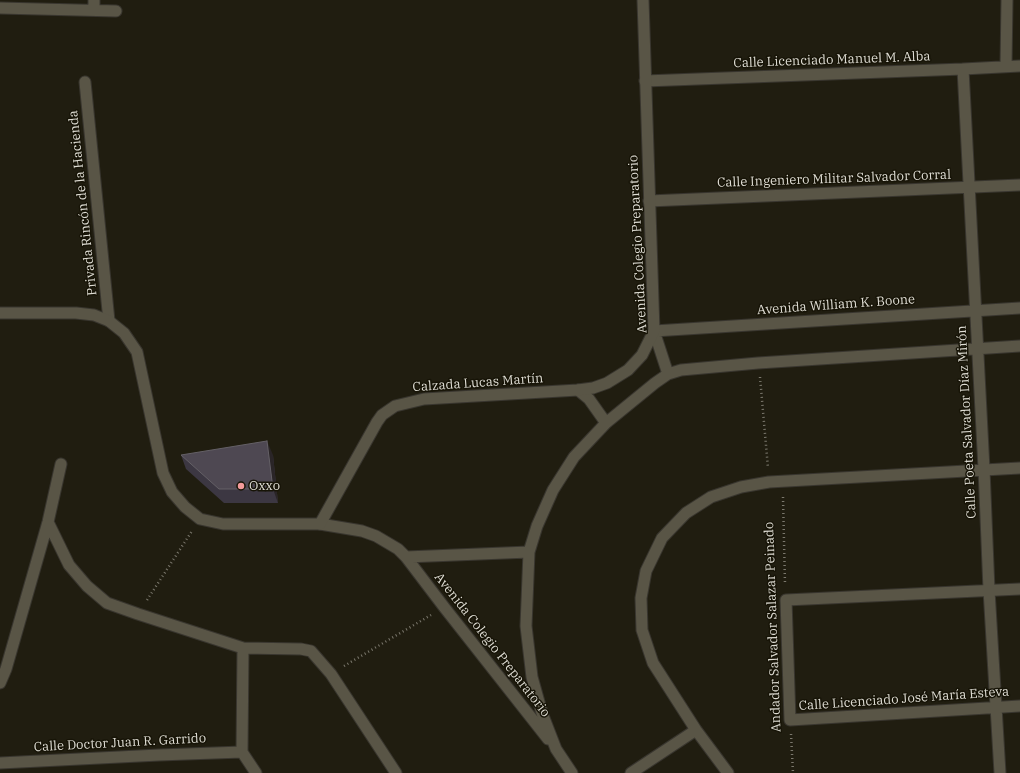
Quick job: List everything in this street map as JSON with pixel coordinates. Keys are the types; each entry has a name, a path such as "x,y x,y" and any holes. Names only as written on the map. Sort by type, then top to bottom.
{"street":[{"name":"Avenida Colegio Preparatorio","path":"556,749 542,713 532,677 526,626 529,552 537,526 553,490 574,457 606,423 668,374 654,330 643,0"},
{"path":"1006,66 1007,0"},
{"path":"0,8 94,5 116,11"},
{"name":"Calle Licenciado Manuel M. Alba","path":"645,81 1020,66"},
{"name":"Calle Poeta Salvador Díaz Mirón","path":"963,69 989,590 1000,773"},
{"name":"Privada Rincón de la Hacienda","path":"85,82 109,321"},
{"name":"Calle Ingeniero Militar Salvador Corral","path":"649,201 1020,185"},
{"name":"Avenida William K. Boone","path":"654,330 1020,308"},
{"path":"0,313 76,313 94,315 109,321 124,333 137,352 164,472 172,492 185,507 200,518"},
{"name":"Calzada Lucas Martín","path":"320,524 377,422 382,415 395,406 424,399 593,388 607,383 628,370 642,355 654,330"},
{"path":"668,374 682,370 758,363 1020,346"},
{"path":"578,390 589,399 606,423"},
{"path":"0,683 6,669 48,522 61,464"},
{"path":"728,773 696,730 653,663 642,630 641,598 646,571 662,538 686,513 711,497 741,486 782,481 1020,468"},
{"name":"Avenida Colegio Preparatorio","path":"200,518 222,524 320,524 362,531 376,536 398,549 406,557 556,749 572,773"},
{"path":"48,522 69,564 87,586 107,603 243,648 301,648 312,652 331,674 396,773"},
{"name":"Avenida Colegio Preparatorio","path":"406,557 529,552"},
{"path":"786,600 1020,589"},
{"name":"Andador Salvador Salazar Peinado","path":"786,600 790,720"},
{"path":"243,648 242,752 256,773"},
{"name":"Calle Licenciado José María Esteva","path":"790,720 1020,706"},
{"path":"631,773 696,730"},
{"name":"Calle Doctor Juan R. Garrido","path":"0,763 242,752"}],"path":[{"path":"758,363 769,482"},
{"name":"Andador Salvador Salazar Peinado","path":"782,481 786,600"},
{"path":"138,614 200,518"},
{"path":"331,674 444,607"},
{"name":"Andador Salvador Salazar Peinado","path":"790,720 793,773"}],"building":[{"name":"Oxxo","path":"267,441 273,489 219,489 181,455"}],"place":[{"name":"Oxxo","path":"241,486"}]}
